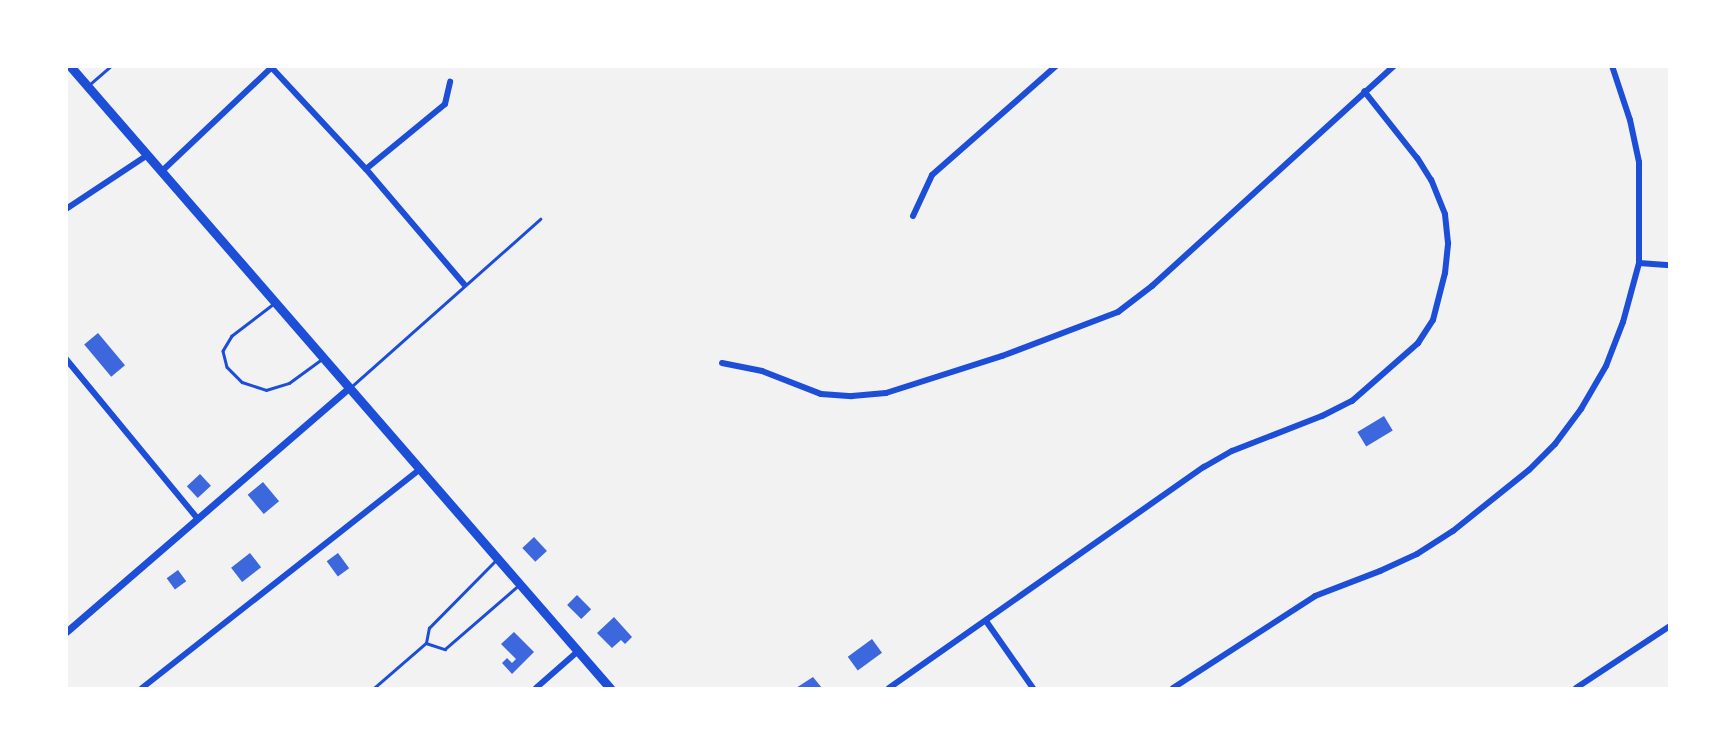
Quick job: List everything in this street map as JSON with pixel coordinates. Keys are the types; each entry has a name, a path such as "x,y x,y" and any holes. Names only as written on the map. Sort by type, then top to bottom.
{"main road":[{"path":"70,66 418,471 610,688"}],"street":[{"path":"913,216 932,175 1056,66"},
{"path":"722,363 762,371 821,394 852,396 886,393 1002,356 1118,312 1153,286 1394,66"},
{"path":"1173,688 1306,601 1418,554 1454,531 1529,470 1555,444 1575,418 1606,366 1623,322 1639,263 1639,162 1630,120 1612,66"},
{"path":"161,172 272,67 366,169 464,284"},
{"path":"366,169 445,104 450,82"},
{"path":"889,688 1204,467 1232,451 1322,416 1352,401 1418,343 1433,320 1440,299 1448,243 1445,214 1431,180 1364,91"},
{"path":"66,209 146,156"},
{"path":"1639,263 1670,265"},
{"path":"66,359 198,519"},
{"path":"66,632 348,389"},
{"path":"142,688 418,471"},
{"path":"986,621 1033,688"},
{"path":"1576,688 1670,626"},
{"path":"536,688 577,652"}],"lane":[{"path":"87,87 111,66"},
{"path":"348,389 540,219"},
{"path":"274,304 232,336 223,351 227,367 242,382 266,390 289,383 322,359"},
{"path":"374,688 426,643 429,628 496,559"},
{"path":"426,643 445,649 519,585"}],"building":[{"path":"98,333 125,365 111,377 84,345"},
{"path":"1384,416 1393,431 1366,447 1357,432"},
{"path":"200,474 211,486 198,498 187,486"},
{"path":"263,482 279,501 264,514 248,495"},
{"path":"534,537 547,551 535,562 522,548"},
{"path":"250,553 261,567 242,582 231,568"},
{"path":"338,553 349,568 338,577 327,561"},
{"path":"178,570 186,581 175,590 167,578"},
{"path":"577,595 591,609 581,619 567,605"},
{"path":"614,617 632,637 625,644 621,640 612,648 597,633"},
{"path":"514,632 534,652 512,674 502,663 507,658 512,663 516,659 501,644"},
{"path":"872,639 882,653 858,670 848,657"},
{"path":"813,677 822,688 796,688"}]}
